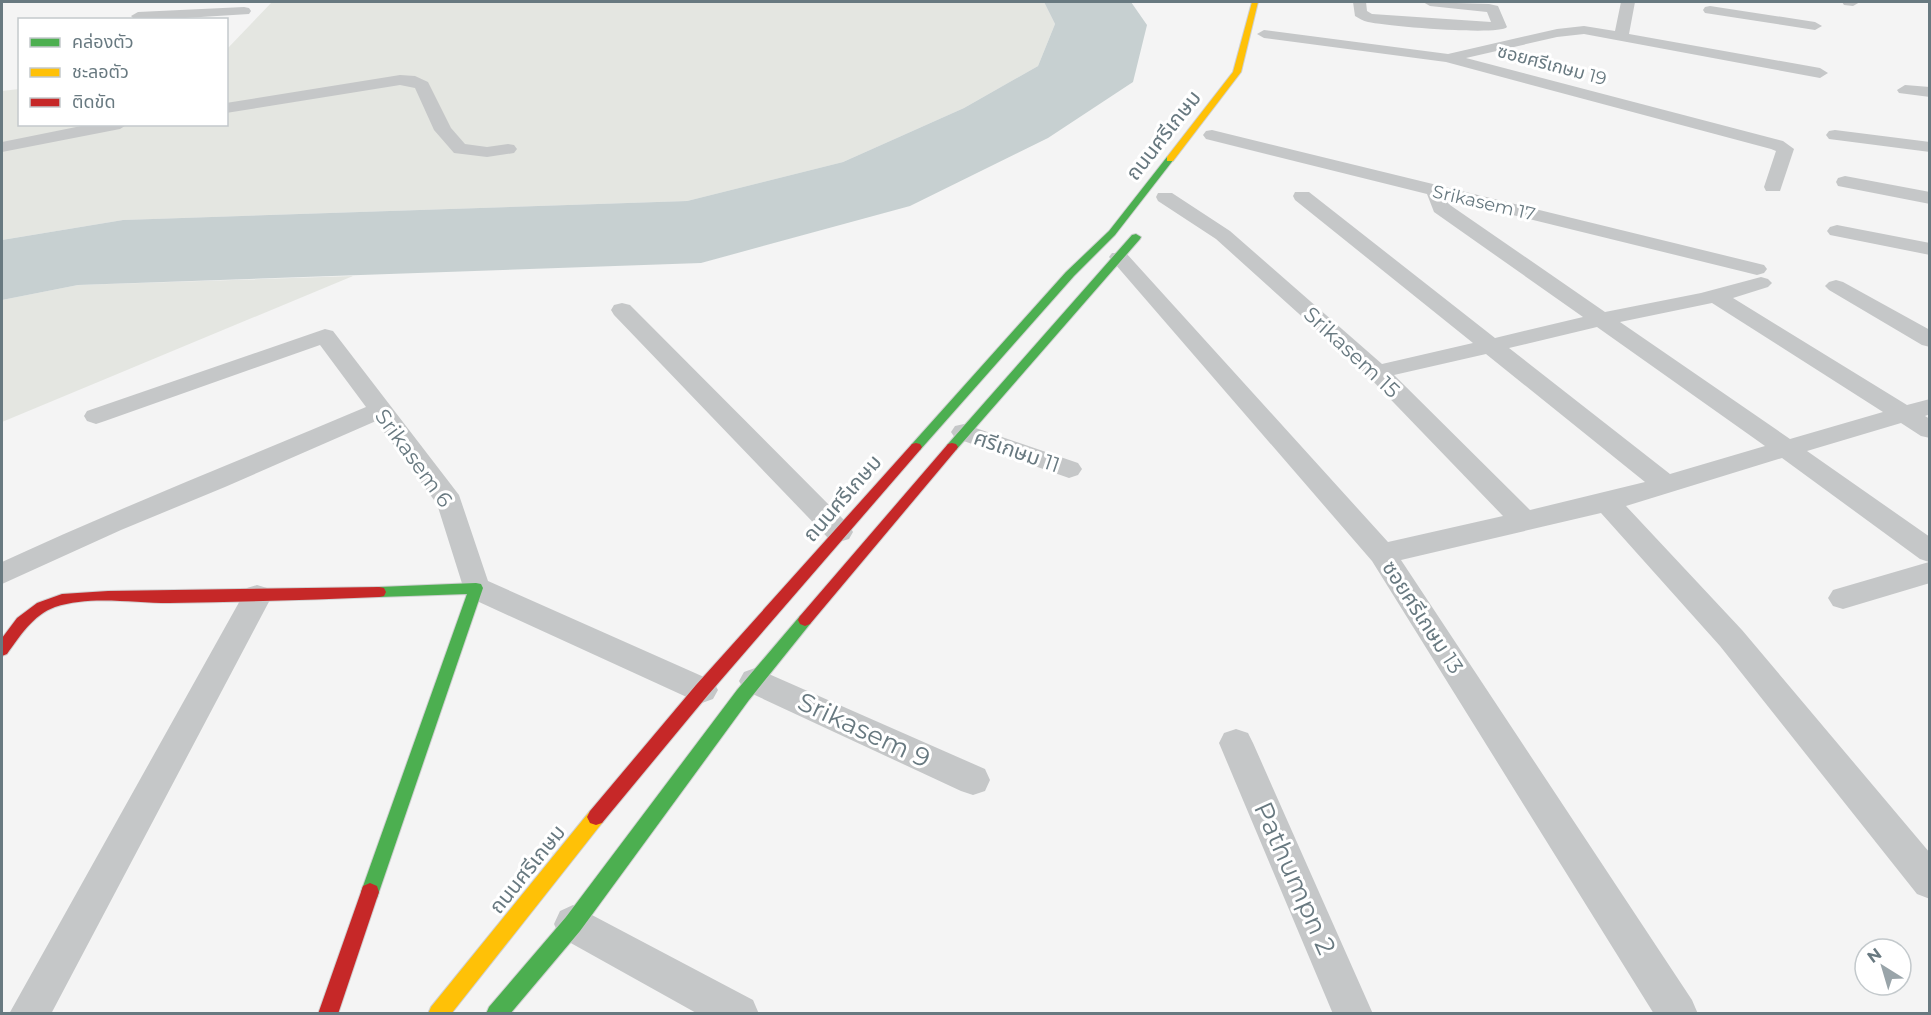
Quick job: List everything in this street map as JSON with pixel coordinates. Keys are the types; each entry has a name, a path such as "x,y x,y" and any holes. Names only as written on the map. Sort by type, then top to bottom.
{"main road":[{"name":"ถนนศรีเกษม","path":"1250,60 1255,2"},
{"name":"ถนนศรีเกษม","path":"438,1014 555,867 702,690 1070,274 1112,233 1237,72 1250,60 1266,29"},
{"path":"496,1014 573,924 755,681 964,432 1119,257 1147,222"},
{"path":"2,650 17,627 35,610 53,602 99,597 257,596 476,588 327,1014"}],"street":[{"path":"137,18 154,2"},
{"path":"1360,2 1360,13 1369,18 1458,26 1500,27 1493,9 1430,2"},
{"path":"1622,35 1628,2"},
{"path":"1709,29 1711,6 1815,26"},
{"path":"137,18 244,11"},
{"name":"ซอยศรีเกษม 19","path":"1266,29 1448,58 1778,146 1785,149 1773,187"},
{"path":"1448,58 1557,33 1584,30 1622,35 1820,73"},
{"path":"1707,52 1709,39 1753,46"},
{"path":"228,108 400,80 415,81 422,85 443,130 460,149 487,152 508,149"},
{"path":"1905,90 1929,92"},
{"path":"2,147 110,126"},
{"name":"Srikasem 17","path":"1212,135 1436,193 1533,214 1759,276 1718,297"},
{"path":"1835,135 1929,147"},
{"path":"1845,182 1929,198"},
{"path":"1436,193 1441,208 1788,450 1929,552"},
{"path":"1302,196 1666,485"},
{"name":"Srikasem 15","path":"1166,197 1222,235 1377,372 1525,522"},
{"path":"1837,231 1929,249"},
{"name":"ซอยศรีเกษม 13","path":"1119,257 1382,554 1678,1014"},
{"path":"1836,286 1929,340"},
{"path":"1377,372 1491,348 1601,320 1718,297 1929,430"},
{"path":"622,310 840,532"},
{"name":"Srikasem 6","path":"96,416 325,336 450,502 476,588"},
{"path":"1382,554 1607,502 1788,450 1929,406"},
{"path":"2,574 111,523 216,481 380,410"},
{"name":"ศรีเกษม 11","path":"964,432 1069,469"},
{"path":"1607,502 1731,638 1929,882"},
{"path":"1843,598 1929,572"},
{"path":"476,588 702,690"},
{"path":"29,1014 257,596"},
{"name":"Srikasem 9","path":"755,681 973,780"},
{"name":"Pathumpn 2","path":"1236,743 1353,1014"},
{"path":"573,924 739,1014"}],"shaded area":[{"path":"272,2 1044,2 1055,24 1038,66 964,108 843,162 687,201 123,220 2,240 2,91 18,89 18,126 228,126 228,48"},
{"path":"1044,2 1131,2 1147,25 1133,82 1048,138 910,206 701,263 78,285 2,300 2,240 123,220 687,201 843,162 964,108 1038,66 1055,24"},
{"path":"353,276 2,422 2,300 78,285"}],"traffic: fast":[{"path":"916,447 1070,274 1112,233 1170,159"},
{"path":"952,447 1136,237"},
{"path":"370,892 476,588 379,592"},
{"path":"496,1014 573,924 743,695 805,620"}],"traffic: slow":[{"path":"1170,159 1237,72 1255,2"},
{"path":"438,1014 596,817"}],"traffic: jam":[{"path":"596,817 702,690 916,447"},
{"path":"805,620 952,447"},
{"path":"2,650 17,629 35,611 62,600 108,596 169,597 379,592"},
{"path":"328,1014 370,892"}]}
